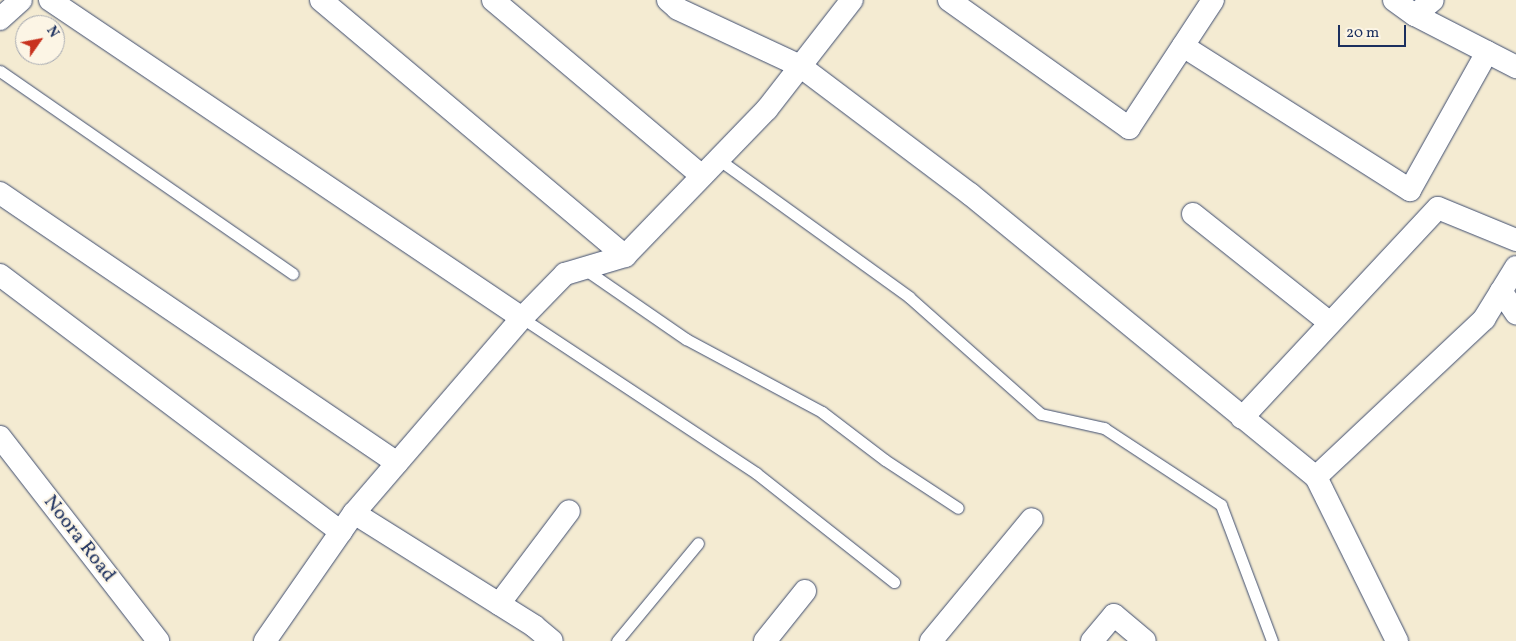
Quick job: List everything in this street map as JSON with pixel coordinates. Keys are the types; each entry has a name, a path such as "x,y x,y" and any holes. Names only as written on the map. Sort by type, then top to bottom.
{"street":[{"path":"50,0 522,318"},
{"path":"321,0 625,256"},
{"path":"492,0 702,176"},
{"path":"668,0 678,9 800,66 970,194 1316,477 1398,641"},
{"path":"265,641 354,513 522,318 565,274 625,256 767,109 852,0"},
{"path":"949,0 1128,128 1213,0"},
{"path":"1394,0 1415,15 1516,67"},
{"path":"1415,15 1433,0"},
{"path":"1183,46 1410,190 1487,52"},
{"path":"0,193 397,463"},
{"path":"1242,418 1438,208 1516,240"},
{"path":"1193,214 1330,323"},
{"path":"1316,477 1484,319 1516,267"},
{"path":"0,275 341,532"},
{"path":"1501,291 1516,312"},
{"name":"Noora Road","path":"0,437 158,641"},
{"path":"499,604 569,511"},
{"path":"354,513 499,604 528,633 552,641"},
{"path":"931,641 1032,519"},
{"path":"765,641 805,591"},
{"path":"1092,641 1114,615 1145,641"}],"lane":[{"path":"0,72 293,274"},
{"path":"718,159 909,297 1041,414 1104,428 1221,505 1272,641"},
{"path":"584,268 686,339 822,412 885,460 958,508"},
{"path":"522,318 756,473 894,582"},
{"path":"617,641 698,543"}]}
